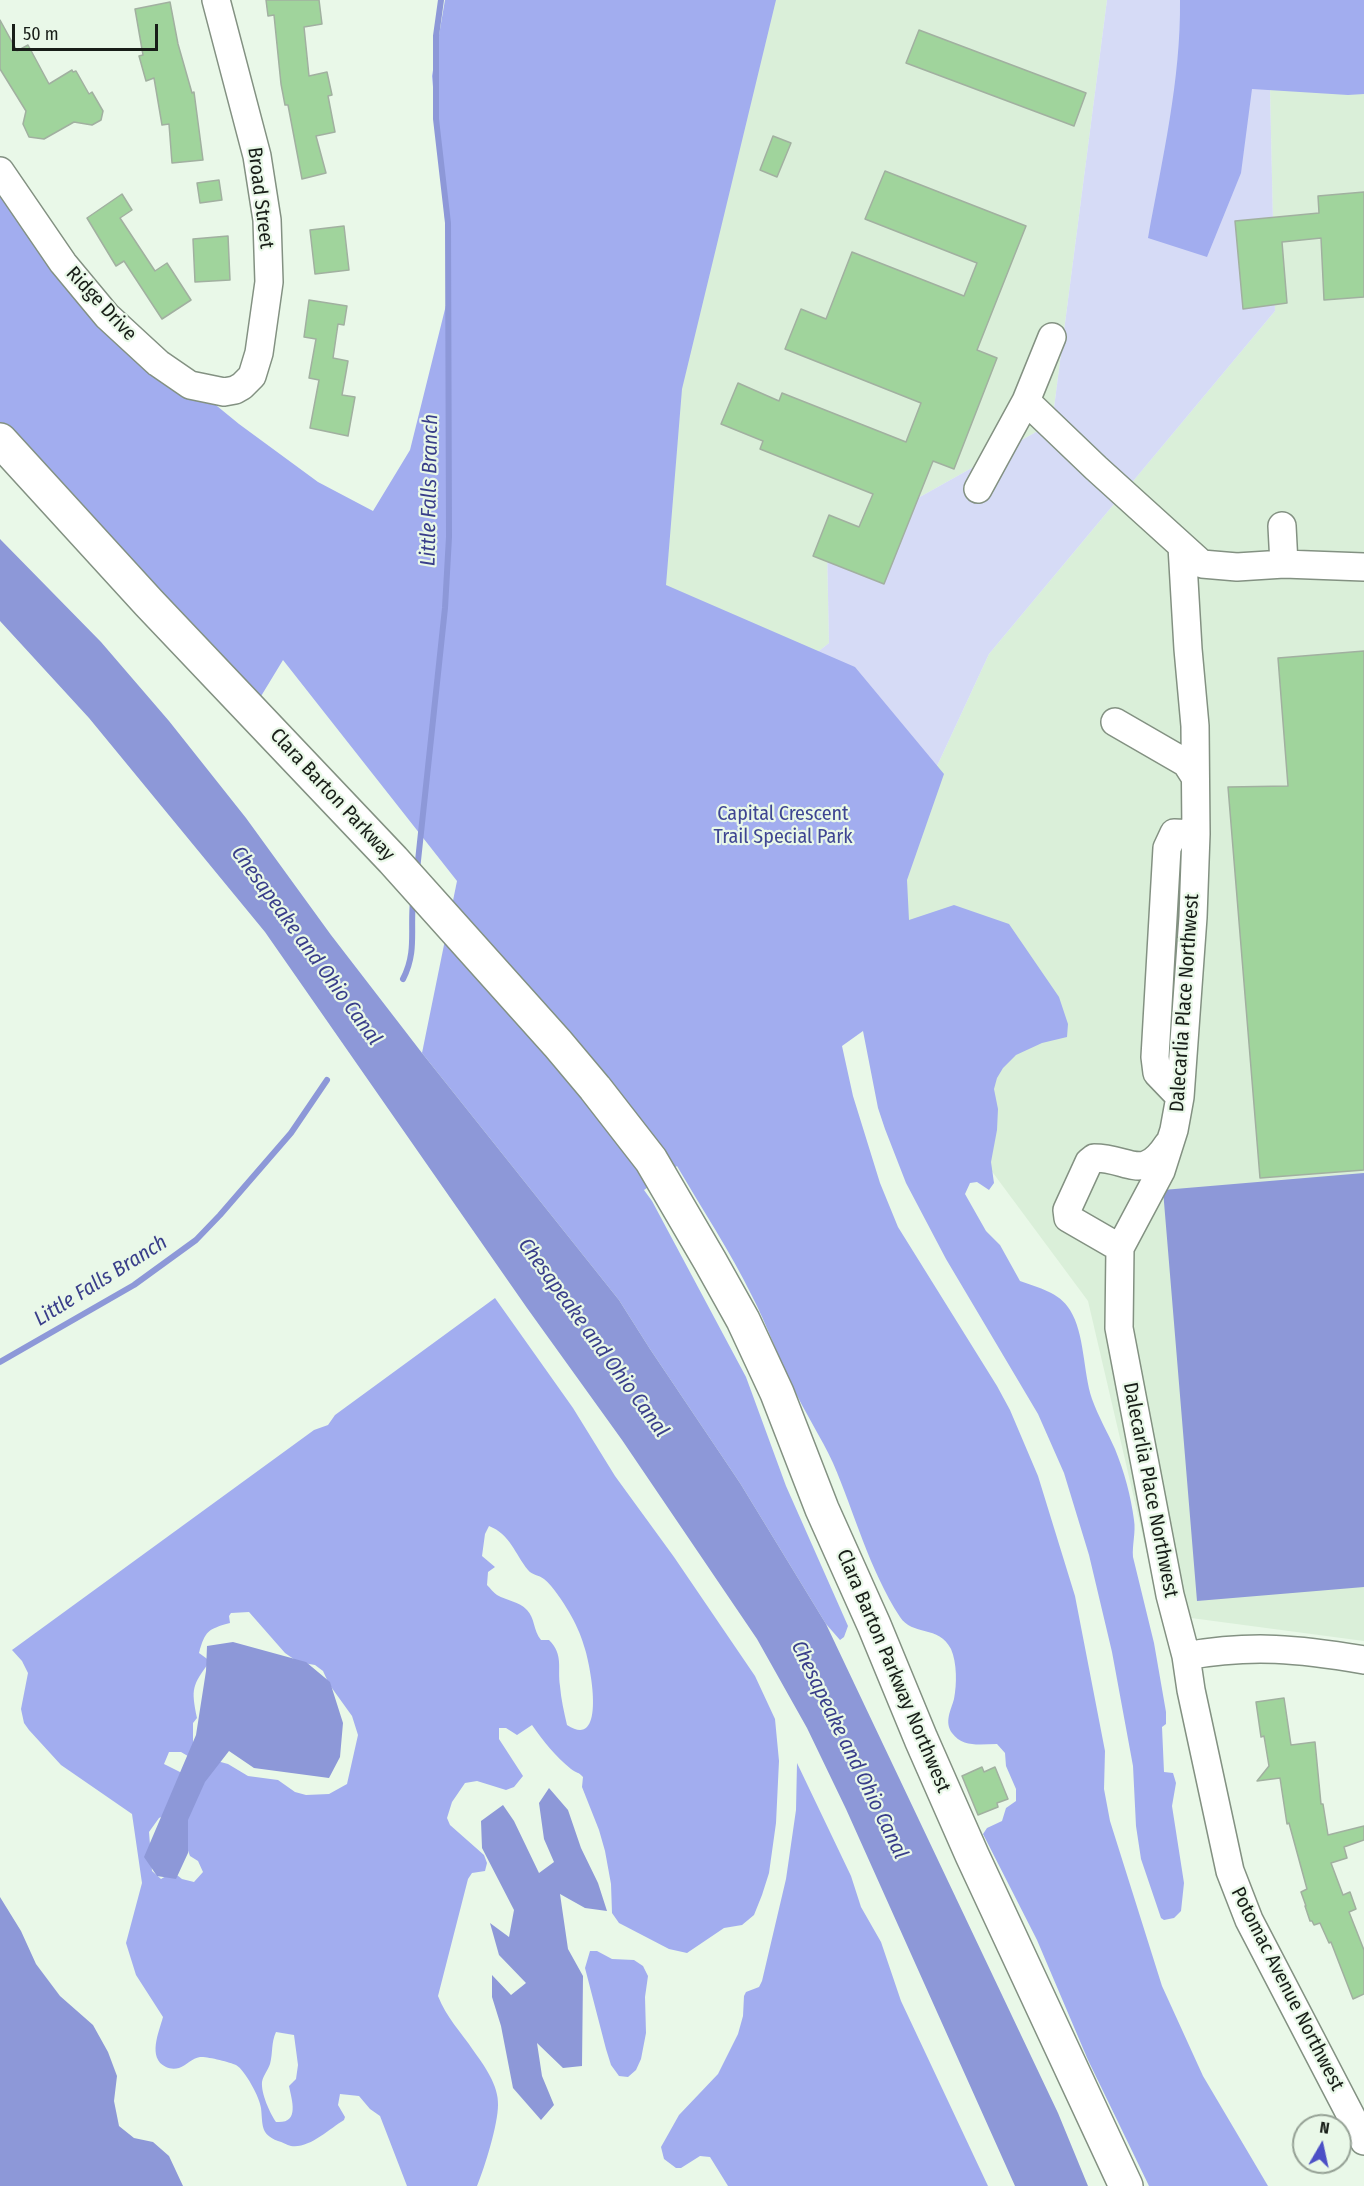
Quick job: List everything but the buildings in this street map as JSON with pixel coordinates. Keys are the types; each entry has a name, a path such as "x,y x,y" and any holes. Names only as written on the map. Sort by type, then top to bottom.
{"highway":[{"name":"Clara Barton Parkway","path":"0,440 149,603 393,860 558,1044 651,1161"},
{"name":"Clara Barton Parkway Northwest","path":"651,1161 743,1320 777,1393 822,1509 972,1855 1126,2186"}],"street":[{"name":"Broad Street","path":"216,0 257,156 267,220 269,282 259,353 252,376 235,390"},
{"name":"Ridge Drive","path":"0,171 63,263 107,316 158,363 190,386 224,392 235,390"},
{"path":"978,489 1026,401 1052,337"},
{"path":"1026,401 1095,468 1203,564 1237,567 1284,564 1364,567 1364,560"},
{"path":"1282,526 1284,564"},
{"name":"Dalecarlia Place Northwest","path":"1182,546 1195,726 1196,834 1193,917 1180,1097 1172,1138 1161,1171 1120,1248 1119,1328 1170,1595 1186,1656"},
{"path":"1115,722 1186,763 1195,777"},
{"path":"1120,1248 1068,1218 1067,1210 1089,1162 1094,1158 1102,1158 1128,1164 1148,1165 1155,1162 1172,1138"},
{"path":"1186,1656 1230,1649 1278,1648 1364,1660"},
{"name":"Potomac Avenue Northwest","path":"1186,1656 1228,1865 1239,1898 1364,2141"}],"shaded area":[{"path":"537,0 1107,0 1052,423 827,549 829,643 737,716 445,480 450,8"},
{"path":"1268,0 1364,0 1364,1641 1161,1614 1088,1301 873,1011 893,861 989,654 1275,311"}],"green space":[{"path":"445,0 776,0 682,389 666,585 855,667 944,774 907,880 909,920 954,905 1009,924 1059,997 1068,1024 1067,1037 1042,1043 1016,1055 1003,1068 994,1089 998,1109 991,1162 994,1183 989,1190 977,1182 970,1183 965,1194 986,1231 1000,1245 1020,1281 1054,1295 1070,1310 1081,1342 1092,1399 1124,1475 1134,1525 1133,1557 1154,1643 1166,1712 1166,1724 1162,1727 1164,1772 1173,1773 1176,1783 1172,1806 1184,1883 1181,1911 1174,1918 1164,1920 1161,1918 1141,1859 1136,1826 1133,1766 1112,1652 1089,1555 1064,1473 1038,1414 946,1259 906,1183 878,1108 863,1031 842,1046 853,1096 880,1183 898,1227 997,1386 1010,1410 1038,1476 1075,1596 1105,1751 1104,1789 1110,1821 1162,1986 1203,2076 1268,2186 1149,2186 1088,2060 1037,1940 983,1834 987,1828 1002,1821 1006,1808 1016,1801 1016,1789 1006,1766 1005,1753 997,1744 967,1743 956,1738 952,1733 949,1716 956,1680 951,1649 946,1642 933,1633 905,1623 889,1599 871,1561 833,1463 798,1397 757,1307 735,1263 677,1166 644,1190 746,1377 786,1486 848,1626 844,1637 840,1640 826,1624 740,1483 619,1300 422,1053 457,881 283,660 252,711 0,440 0,168 107,316 239,424 318,482 373,511 410,450 451,285 432,76"},
{"name":"Capital Crescent Trail Special Park","path":"1107,0 1268,0 1275,311 989,654 893,861 635,797 829,643 827,549 1052,423"},
{"path":"1180,0 1364,0 1364,94 1252,89 1241,173 1207,257 1148,238 1174,90"},
{"path":"495,1298 573,1408 615,1476 674,1557 755,1676 775,1719 779,1761 776,1823 769,1873 762,1895 754,1915 742,1925 724,1928 687,1953 669,1949 619,1923 612,1913 611,1884 605,1851 582,1787 583,1777 560,1759 532,1725 517,1735 506,1728 499,1728 499,1739 523,1776 514,1787 506,1790 477,1781 465,1783 452,1802 447,1818 450,1825 484,1855 487,1863 485,1871 472,1873 468,1879 438,1996 449,2018 486,2069 498,2098 493,2134 477,2186 407,2186 380,2116 370,2109 359,2096 340,2094 338,2105 345,2117 344,2120 312,2141 291,2146 272,2138 265,2132 258,2098 248,2078 236,2065 203,2057 172,2069 160,2063 157,2058 156,2044 163,2017 136,1975 126,1943 142,1883 132,1814 61,1765 24,1723 21,1709 28,1673 22,1661 12,1650 314,1430 328,1425 335,1415","holes":["489,1526 502,1534 528,1570 551,1586 573,1620 581,1637 590,1669 593,1702 592,1716 588,1726 580,1730 567,1725 560,1691 559,1662 554,1646 549,1640 541,1640 530,1613 524,1607 497,1595 487,1585 488,1572 495,1567 482,1556 485,1534","249,1612 285,1653 298,1662 315,1665 323,1671 329,1684 352,1716 358,1735 347,1784 329,1794 306,1795 295,1792 278,1780 248,1776 228,1764 206,1758 193,1745 193,1723 197,1718 194,1700 196,1682 210,1661 199,1653 208,1632 230,1623 231,1613","169,1752 181,1752 198,1762 184,1774 164,1764","166,1815 175,1816 190,1856 198,1861 203,1872 194,1882 182,1879 173,1872 161,1879 152,1871 149,1832 159,1818","276,2032 294,2035 298,2065 296,2079 289,2086 293,2110 289,2119 284,2122 276,2122 266,2103 262,2087 270,2064"]},
{"path":"797,1763 851,1876 861,1907 881,1942 901,2001 988,2186 728,2186 710,2157 700,2156 681,2168 676,2168 664,2159 661,2147 679,2115 718,2074 738,2034 746,1992 759,1987 762,1981 786,1879 796,1810"},
{"path":"590,1951 597,1951 612,1959 634,1960 643,1966 648,1976 645,1997 646,2033 641,2059 636,2070 628,2077 619,2076 611,2065 606,2049 585,1968"}],"water":[{"name":"Chesapeake and Ohio Canal","path":"0,539 101,642 169,721 246,818 331,935 422,1053 619,1300 740,1483 826,1624 1058,2113 1088,2186 1015,2186 846,1809 807,1728 757,1639 622,1440 527,1308 265,932 89,718 0,621"},
{"path":"1364,1173 1364,1587 1197,1601 1163,1190"},
{"path":"233,1642 306,1662 330,1682 343,1723 340,1757 329,1778 254,1768 229,1751 205,1782 188,1820 188,1853 176,1879 157,1876 144,1857 196,1735 206,1671 207,1646"},
{"path":"549,1788 568,1810 607,1911 585,1908 560,1894 568,1949 583,1976 582,2066 563,2068 537,2043 542,2076 554,2105 541,2120 513,2088 501,2026 492,1997 492,1975 511,1995 526,1983 499,1955 490,1923 509,1937 514,1910 482,1848 481,1821 503,1805 514,1821 539,1873 554,1862 544,1839 539,1803"},
{"path":"0,1897 21,1931 36,1964 60,1996 93,2025 108,2052 117,2076 114,2101 119,2126 134,2138 153,2142 169,2156 183,2186 0,2186"}],"waterway":[{"name":"Little Falls Branch","path":"417,870 445,608 449,537 448,223 436,119 436,36 441,0"},
{"name":"Little Falls Branch","path":"403,979 412,950 413,901"},
{"name":"Little Falls Branch","path":"0,1362 134,1285 196,1240 291,1133 327,1080"}]}
